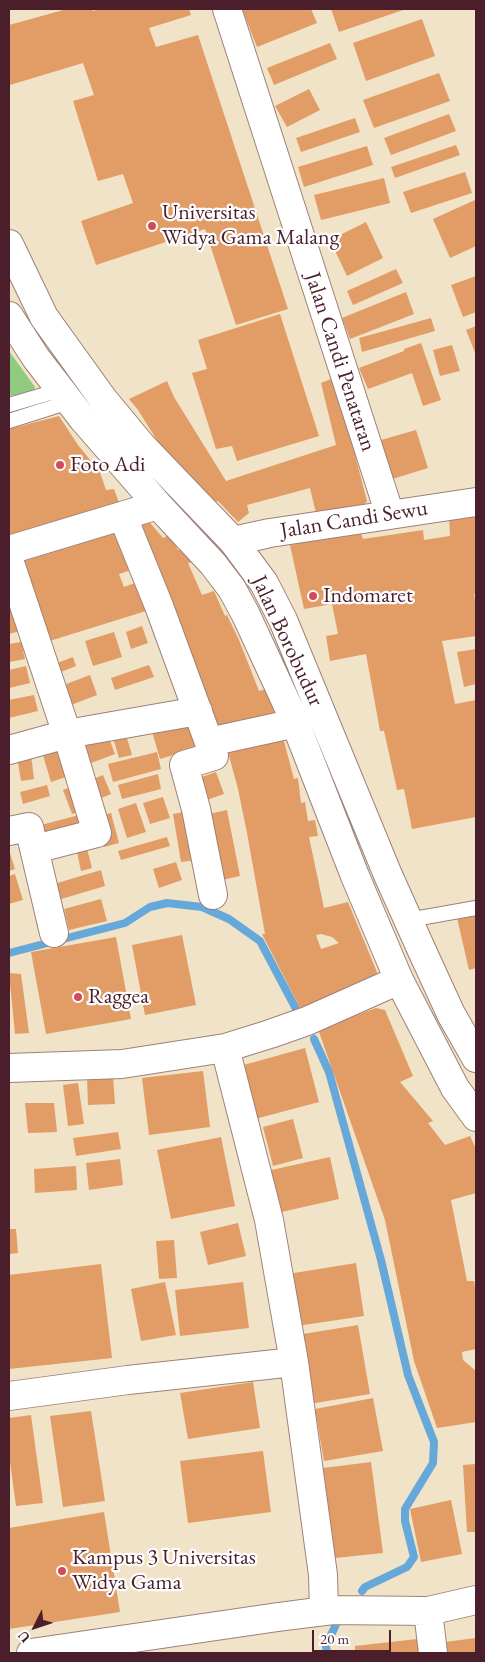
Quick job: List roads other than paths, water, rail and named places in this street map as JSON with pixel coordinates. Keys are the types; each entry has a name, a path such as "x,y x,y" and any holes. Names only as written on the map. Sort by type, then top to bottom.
{"street":[{"name":"Jalan Candi Penataran","path":"227,9 390,515"},
{"name":"Jalan Borobudur","path":"9,244 44,317 98,392 142,446 233,541 264,583 283,620 408,920 451,1014 476,1058"},
{"name":"Jalan Borobudur","path":"9,316 36,358 64,396 158,505 213,564 232,589 273,669 399,980 455,1088 476,1117"},
{"name":"Jalan Candi Sewu","path":"233,541 476,502"},
{"path":"9,550 158,505"},
{"path":"123,517 214,756 184,765 196,809 213,895"},
{"path":"9,560 67,734 97,833 35,849"},
{"path":"9,750 67,734 198,711"},
{"path":"209,742 296,723"},
{"path":"9,832 29,827 54,934"},
{"path":"9,1068 122,1064 225,1048 306,1021 399,980"},
{"path":"225,1048 269,1220 294,1362 322,1575 324,1611"},
{"path":"9,1396 128,1380 294,1362"},
{"path":"31,1653 324,1611 428,1611 476,1600"},
{"path":"428,1611 433,1653"}],"lane":[{"path":"9,405 64,396"},
{"path":"9,420 64,396"},
{"path":"408,920 476,908"}],"waterway":[{"path":"9,953 125,923 150,907 167,903 202,907 229,919 260,941 296,1009"},
{"path":"314,1039 329,1072 381,1260 408,1375 434,1442 433,1463 405,1509 405,1521 414,1557 407,1567 365,1587 362,1591"},
{"path":"327,1653 326,1646 338,1620"}],"place":[{"name":"Universitas Widya Gama Malang","path":"152,226"},
{"name":"Foto Adi","path":"60,465"},
{"name":"Indomaret","path":"313,596"},
{"name":"Raggea","path":"78,997"},
{"name":"Kampus 3 Universitas Widya Gama","path":"62,1571"}]}
